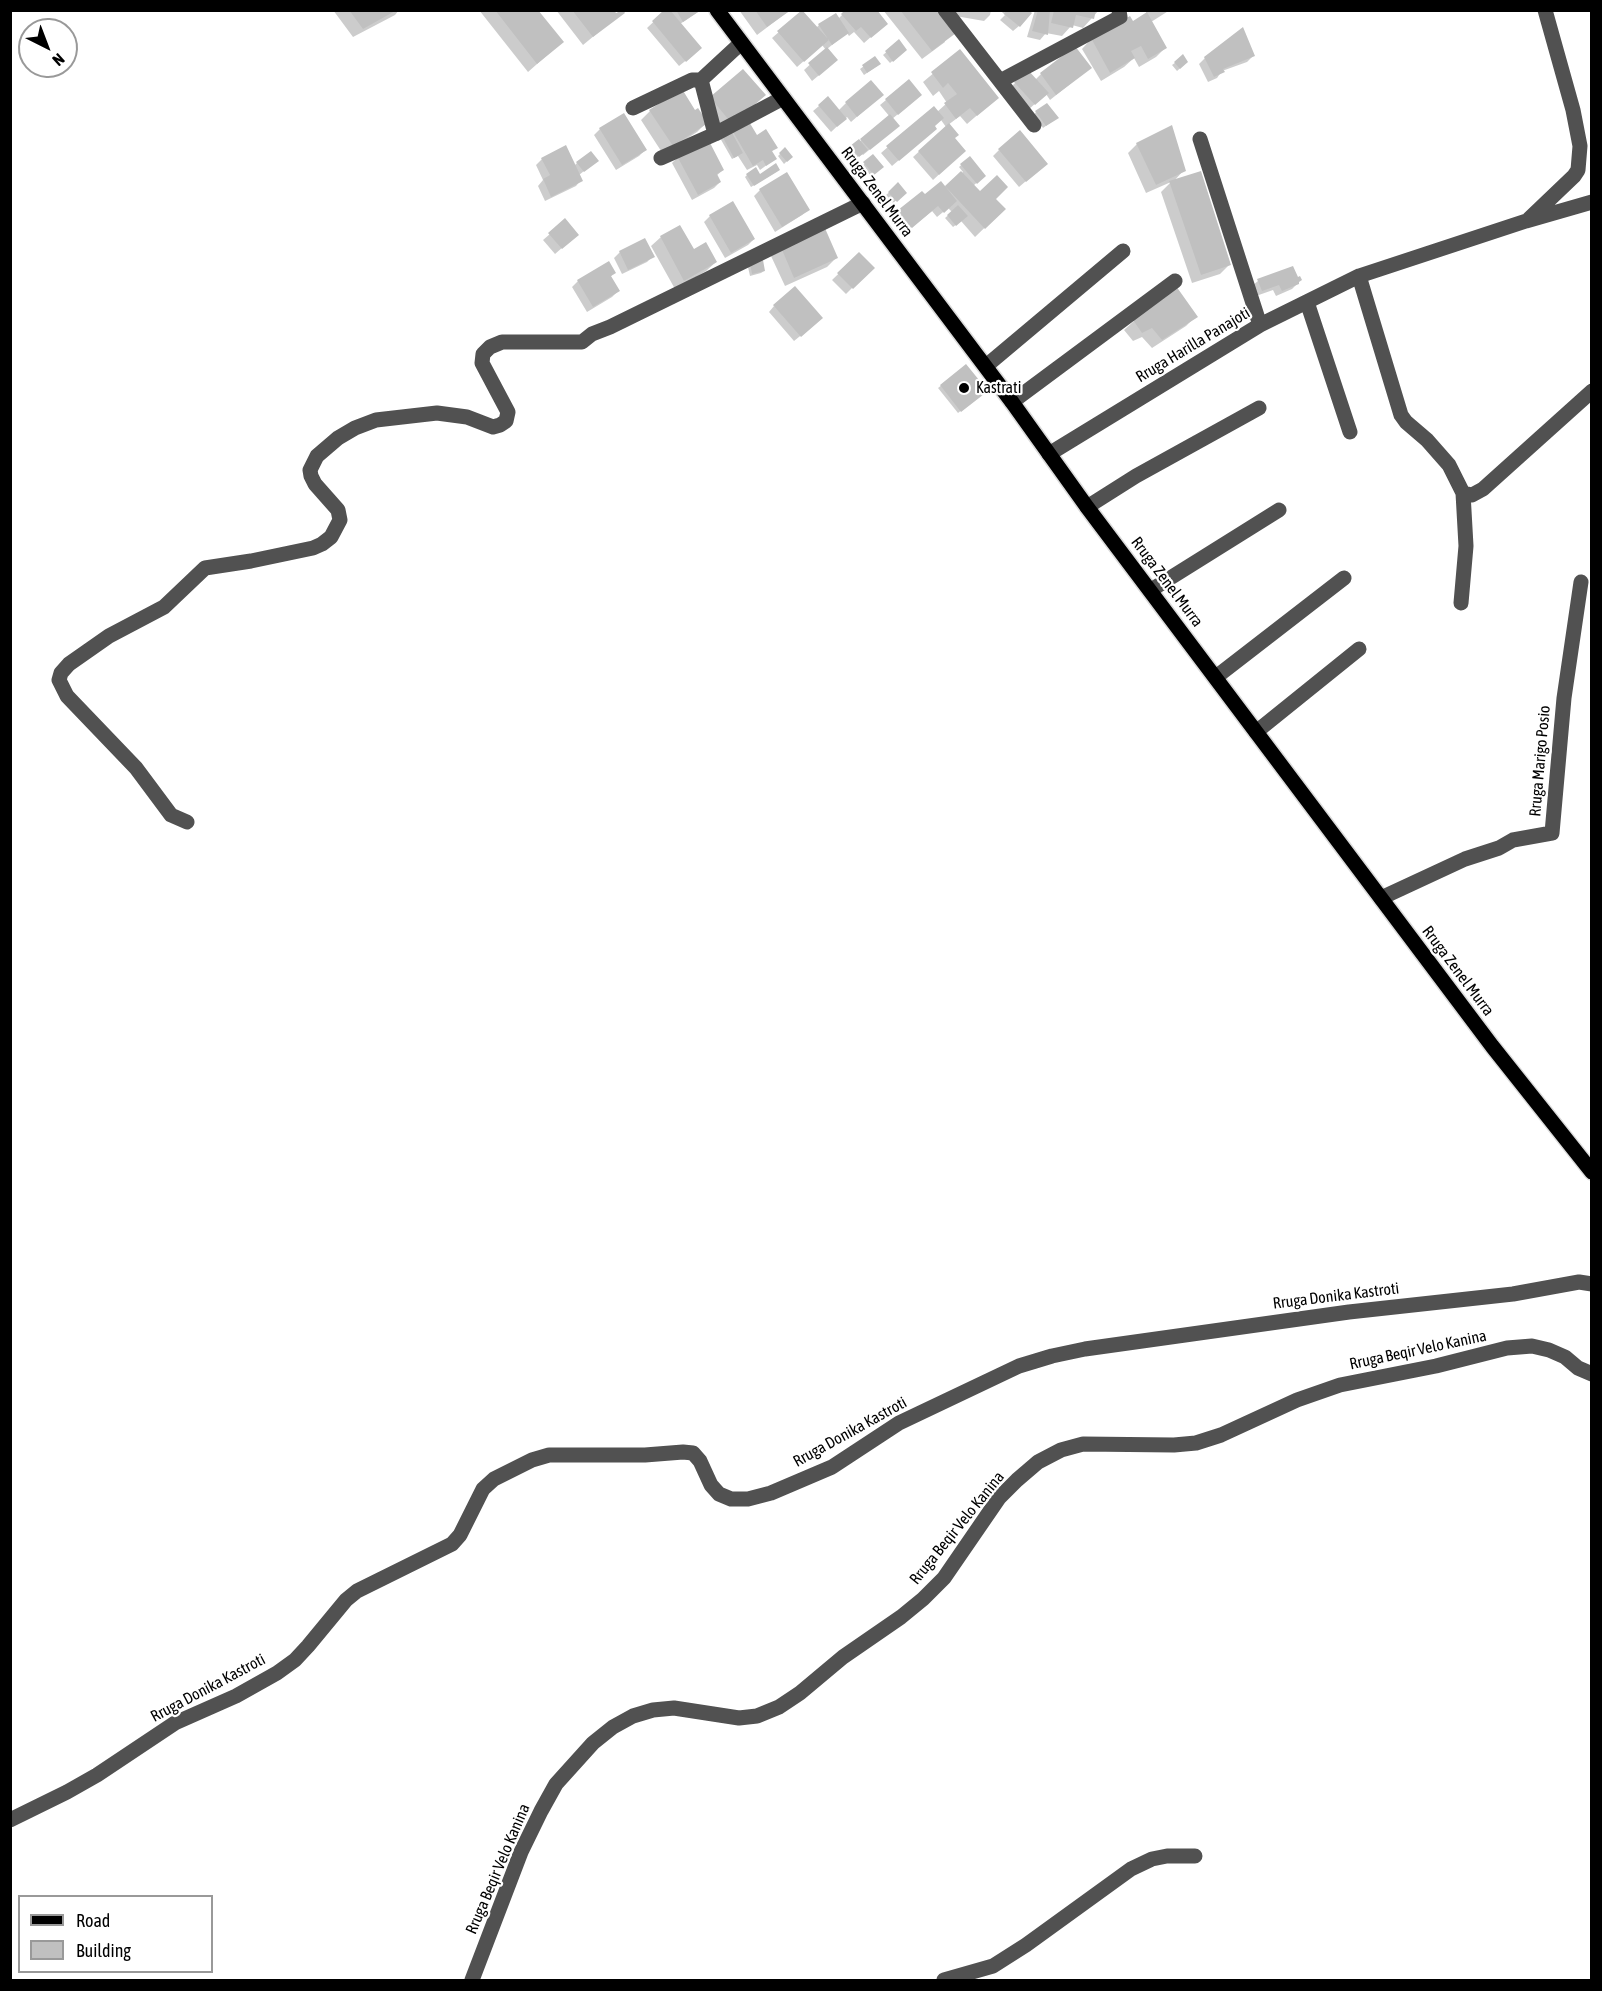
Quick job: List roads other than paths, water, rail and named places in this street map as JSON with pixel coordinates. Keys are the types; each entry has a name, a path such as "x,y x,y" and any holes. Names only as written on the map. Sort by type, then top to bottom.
{"main road":[{"name":"Rruga Zenel Murra","path":"717,10 986,366 1087,507 1492,1046 1592,1172"}],"street":[{"path":"945,10 1034,125"},
{"path":"1000,81 1120,17 1119,10"},
{"path":"1526,221 1578,170 1580,146 1573,110 1545,10"},
{"path":"633,108 692,80 701,80 741,43"},
{"path":"701,80 715,134"},
{"path":"661,158 715,134 783,98"},
{"path":"1200,139 1260,325"},
{"name":"Rruga Harilla Panajoti","path":"1049,454 1260,325 1359,276 1526,221 1592,202"},
{"path":"187,822 171,815 136,768 67,696 59,680 61,673 69,664 109,636 164,607 205,568 251,561 322,544 336,529 340,520 338,510 315,484 310,470 317,456 338,438 355,428 376,420 437,413 467,417 493,428 506,421 508,412 482,363 483,354 490,347 502,342 582,342 592,334 863,203"},
{"path":"986,366 1123,251"},
{"path":"1359,276 1401,415 1432,444 1449,465 1463,493 1466,546 1461,603"},
{"path":"1012,402 1175,281"},
{"path":"1307,302 1350,432"},
{"path":"1463,493 1472,495 1483,489 1592,391"},
{"path":"1087,507 1136,476 1259,408"},
{"path":"1151,590 1279,510"},
{"path":"1216,677 1344,578"},
{"name":"Rruga Marigo Posio","path":"1381,898 1465,859 1499,848 1513,840 1552,833 1564,698 1581,582"},
{"path":"1256,732 1359,649"},
{"name":"Rruga Donika Kastroti","path":"10,1820 97,1775 175,1724 236,1696 278,1673 309,1646 346,1599 357,1591 452,1544 460,1534 483,1489 494,1479 532,1460 549,1455 645,1455 683,1452 693,1454 700,1461 711,1485 719,1494 731,1499 748,1499 771,1493 832,1467 899,1423 1010,1370 1052,1356 1085,1349 1349,1312 1513,1294 1579,1282 1592,1284"},
{"name":"Rruga Beqir Velo Kanina","path":"472,1980 521,1852 541,1811 556,1784 593,1743 613,1727 633,1716 653,1710 674,1708 739,1718 757,1716 779,1707 923,1599 944,1578 960,1557 999,1498 1038,1462 1061,1450 1083,1444 1174,1445 1196,1443 1221,1436 1297,1400 1340,1385 1436,1366 1507,1348 1532,1346 1549,1350 1592,1374"},
{"path":"944,1980 993,1966 1131,1869 1152,1859 1167,1856 1196,1856"}],"place":[{"name":"Kastrati","path":"964,388"}]}
